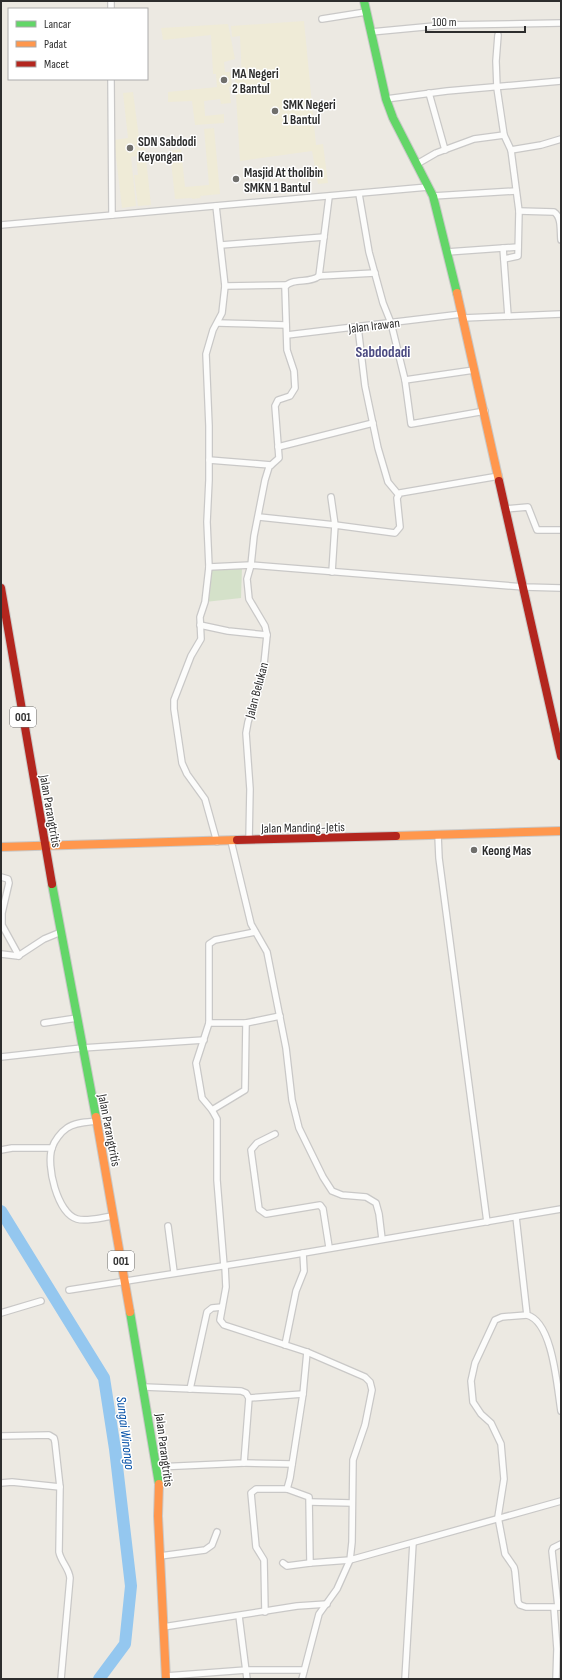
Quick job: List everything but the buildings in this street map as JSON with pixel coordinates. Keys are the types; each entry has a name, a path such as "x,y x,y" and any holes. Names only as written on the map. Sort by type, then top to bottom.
{"main road":[{"path":"364,1 386,99 393,118 433,196 463,316 506,510 557,722 561,756"},
{"name":"Jalan Parangtritis","path":"1,588 5,630 82,1048 97,1121 157,1467 166,1678"},
{"name":"Jalan Manding-Jetis","path":"1,847 561,831"}],"street":[{"path":"111,2 111,8"},
{"path":"322,19 366,12"},
{"path":"371,32 446,25 561,23"},
{"path":"498,35 496,61 497,88 504,135 510,150 519,211 517,257 504,259"},
{"path":"111,80 112,215"},
{"path":"386,99 429,93 561,82"},
{"path":"429,93 445,150"},
{"path":"417,164 445,150 474,139 504,135"},
{"path":"510,150 541,145 561,139"},
{"path":"1,225 428,187"},
{"path":"433,196 516,191"},
{"path":"359,194 368,246 383,303 391,323 405,380 411,424 484,411"},
{"path":"319,276 329,196"},
{"path":"216,206 225,286 223,308 218,323 213,330 206,354 209,460 207,528 209,567 205,602 200,617 200,639 191,656 174,700 182,763 187,774 205,799 216,842"},
{"path":"519,211 554,212 557,214 560,220 561,240"},
{"path":"221,245 324,237"},
{"path":"447,252 518,247"},
{"path":"503,248 508,316"},
{"path":"225,286 286,285 314,279 319,276 375,273"},
{"path":"286,285 286,335 288,356 294,371 295,388 290,396 278,400 275,406 278,447 373,423"},
{"name":"Jalan Irawan","path":"286,335 463,316 561,314"},
{"path":"218,323 286,325"},
{"path":"258,517 395,533 400,527 398,494 388,482 365,386 358,327"},
{"path":"405,380 474,370"},
{"name":"Jalan Belukan","path":"249,840 250,789 246,733 248,722 262,680 267,635 265,626 250,603 247,580 251,565 265,480 271,464 279,458 278,447"},
{"path":"209,460 271,464"},
{"path":"398,494 402,492 499,476"},
{"path":"331,497 335,525 332,572"},
{"path":"506,510 528,507 537,530 561,530"},
{"path":"209,567 251,565 524,587 561,588"},
{"path":"200,626 228,631 267,635"},
{"path":"438,835 439,858 487,1222"},
{"path":"231,841 255,932 267,952 272,987 280,1016 286,1048 292,1100 299,1128 323,1177 332,1191 342,1195 366,1197 376,1204 379,1214 382,1239"},
{"path":"1,876 8,879 9,883 2,913 2,926 19,956"},
{"path":"1,954 19,956 44,939 61,932"},
{"path":"255,932 215,940 209,944 209,1023 197,1059 197,1069 202,1098 212,1110 218,1124 217,1180 226,1287 220,1320 224,1325 308,1352 365,1377 368,1379 371,1386 365,1425 353,1460 352,1542 350,1560 337,1589 319,1614 302,1679"},
{"path":"209,1023 246,1023 280,1016"},
{"path":"44,1022 77,1018"},
{"path":"212,1110 245,1090 246,1023"},
{"path":"1,1057 82,1048 204,1040"},
{"path":"97,1121 75,1124 66,1129 52,1148 52,1170 58,1199 65,1212 77,1219 82,1220 114,1216"},
{"path":"275,1134 257,1143 252,1150 259,1209 266,1214 320,1205 323,1209 330,1247"},
{"path":"1,1150 52,1148"},
{"path":"69,1290 174,1272 224,1266 303,1253 330,1247 561,1209"},
{"path":"516,1217 527,1315"},
{"path":"168,1226 174,1272"},
{"path":"285,1345 294,1298 304,1271 303,1253"},
{"path":"1,1313 41,1301"},
{"path":"190,1389 207,1312 212,1308 222,1307"},
{"path":"558,1608 526,1607 520,1605 517,1598 515,1571 505,1554 498,1517 504,1479 501,1444 491,1423 476,1408 473,1402 471,1389 471,1377 475,1363 495,1320 502,1317 527,1315 540,1323 546,1336 561,1411"},
{"path":"286,1489 292,1464 308,1352"},
{"path":"144,1387 244,1392 249,1398 244,1463"},
{"path":"249,1398 303,1394"},
{"path":"1,1436 52,1436 55,1442 60,1487 59,1552 61,1559 68,1570 70,1578 62,1679"},
{"path":"157,1467 244,1463 292,1464"},
{"path":"1,1483 12,1482 60,1487"},
{"path":"265,1612 264,1560 256,1547 251,1493 256,1489 286,1489 307,1494 310,1502 310,1563"},
{"path":"283,1563 287,1566 350,1560 498,1517 561,1501"},
{"path":"310,1502 352,1503"},
{"path":"160,1556 205,1550 212,1545 217,1532"},
{"path":"405,1679 413,1542"},
{"path":"556,1679 558,1608 552,1548 561,1544"},
{"path":"163,1627 297,1606 327,1604"},
{"path":"239,1616 247,1679"},
{"path":"166,1678 246,1670 304,1670"}],"shaded area":[{"name":"SMK Negeri 1 Bantul","path":"304,21 316,145 323,144 328,183 318,184 312,151 240,161 235,79 242,77 240,36 232,37 231,26"},
{"name":"MA Negeri 2 Bantul","path":"228,24 235,59 224,62 225,72 230,72 232,86 229,87 231,103 221,104 220,99 204,101 205,116 224,114 224,123 195,125 192,101 168,102 168,92 217,87 216,74 213,74 211,35 163,40 161,28"},
{"name":"SDN Sabdodi Keyongan","path":"133,92 139,138 144,140 151,205 138,206 134,175 138,175 136,156 131,157 136,206 122,208 114,140 128,138 123,93"},
{"path":"214,128 220,194 200,196 201,198 192,199 175,199 170,151 181,149 185,187 209,185 204,129"}],"green space":[{"path":"242,568 241,598 205,602 210,569"}],"waterway":[{"name":"Sungai Winongo","path":"1,1211 104,1378 115,1449 131,1586 125,1644 99,1679"}],"traffic: fast":[{"path":"364,1 386,99 393,118 433,196 457,293"},
{"path":"52,884 96,1117"},
{"path":"130,1312 159,1484"}],"traffic: slow":[{"path":"457,293 499,481"},
{"path":"396,836 561,831"},
{"path":"1,847 237,840"},
{"path":"96,1117 130,1312"},
{"path":"159,1484 158,1516 166,1679"}],"traffic: jam":[{"path":"499,481 561,756"},
{"path":"1,588 52,884"},
{"path":"237,840 396,836"}],"place":[{"name":"MA Negeri 2 Bantul","path":"224,80"},
{"name":"SMK Negeri 1 Bantul","path":"275,111"},
{"name":"SDN Sabdodi Keyongan","path":"130,148"},
{"name":"Masjid At tholibin SMKN 1 Bantul","path":"236,179"},
{"name":"Keong Mas","path":"474,850"}],"district":[{"name":"Sabdodadi","path":"383,352"}]}
